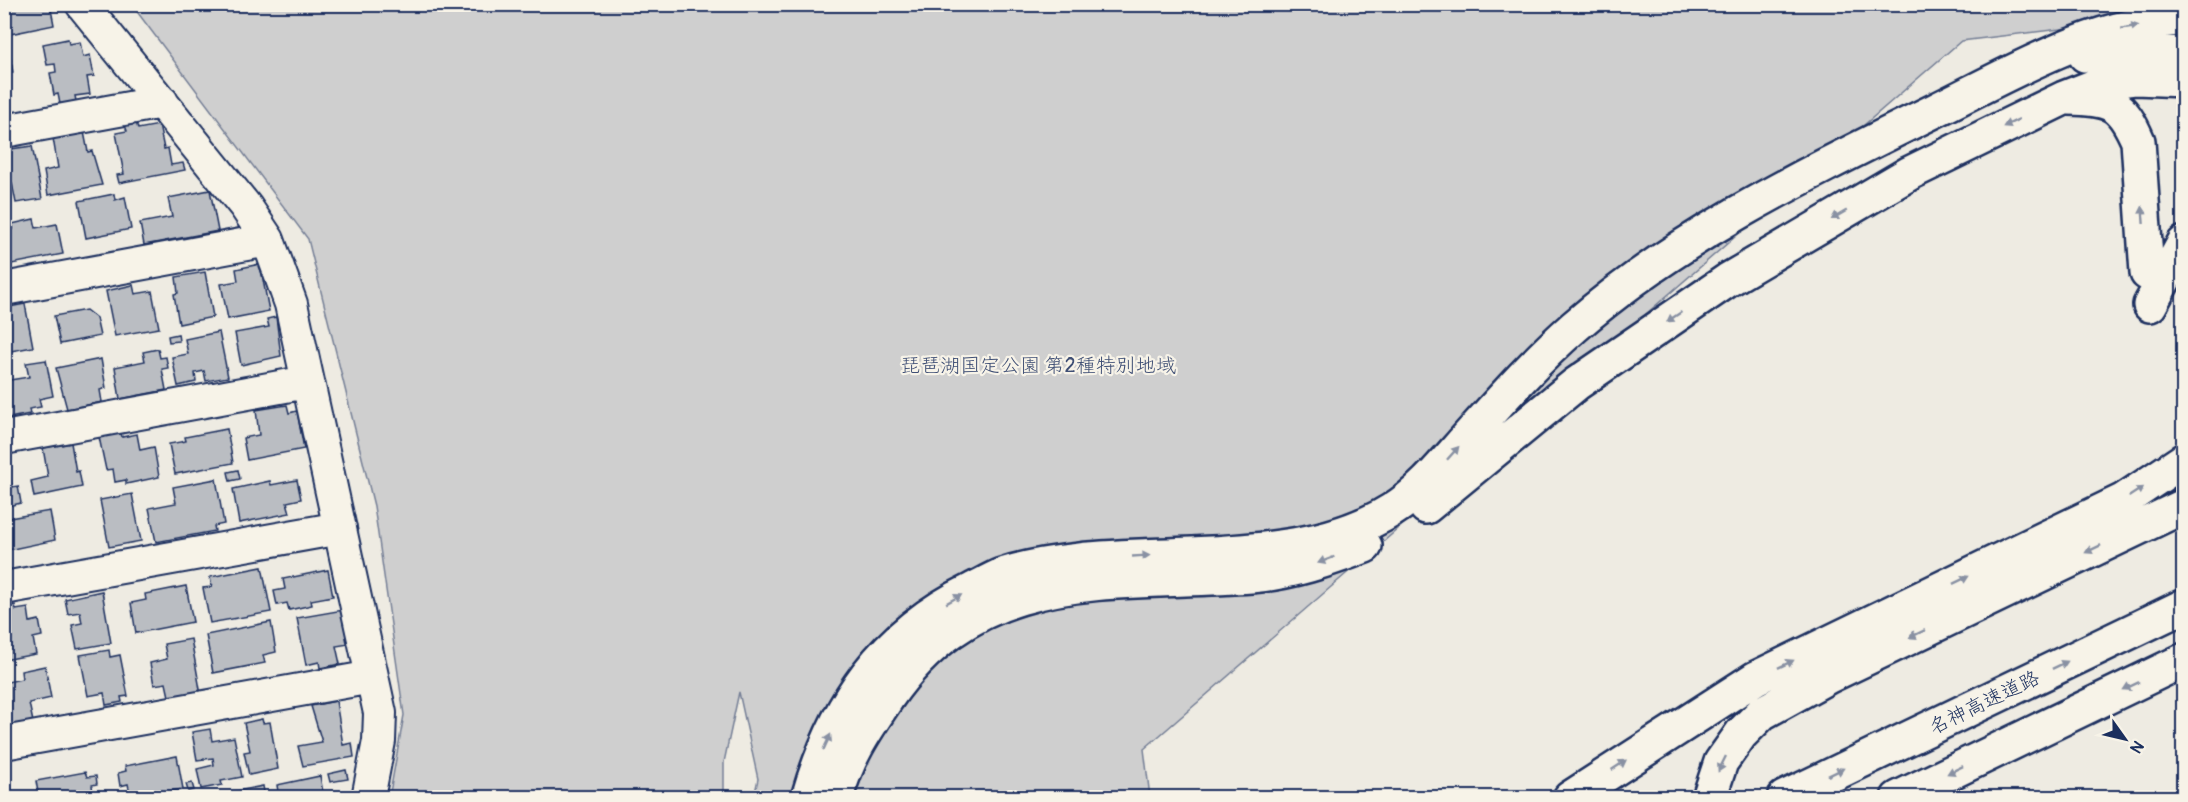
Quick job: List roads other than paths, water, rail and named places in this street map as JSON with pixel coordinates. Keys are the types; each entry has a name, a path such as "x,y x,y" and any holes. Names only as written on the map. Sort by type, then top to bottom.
{"highway":[{"path":"808,798 823,749 855,691 890,646 922,617 1002,575 1082,559 1262,551 1346,531 1391,511 1422,487 1512,388 1569,331 1623,286 1685,243 1770,194 2035,61 2114,30 2184,19"},
{"path":"2035,61 2119,51 2184,54"},
{"path":"836,798 853,748 919,658 949,634 983,612 1022,596 1074,585 1187,577 1252,576 1315,565 1373,543 1412,519 1576,384 1728,280 1910,173 2064,98 2105,82 2136,78 2184,80"},
{"path":"2064,98 2101,99 2125,114 2131,126 2138,141 2147,273"},
{"path":"2150,305 2184,243"},
{"path":"1570,798 1756,678 2124,500 2184,460"},
{"path":"1709,798 1721,762 1741,734 1762,713 1829,676 2184,506"},
{"name":"名神高速道路","path":"1784,798 2184,606"},
{"path":"1898,798 2184,660"},
{"path":"861,798 863,771 884,704"}],"street":[{"path":"82,4 246,207 268,240 291,304 380,713 379,741 368,798"},
{"path":"4,131 162,102"},
{"path":"4,289 268,240"},
{"path":"4,438 307,382"},
{"path":"4,588 340,528"},
{"path":"4,743 372,677"}],"park label":[{"name":"琵琶湖国定公園 第2種特別地域","path":"1038,365"}]}
